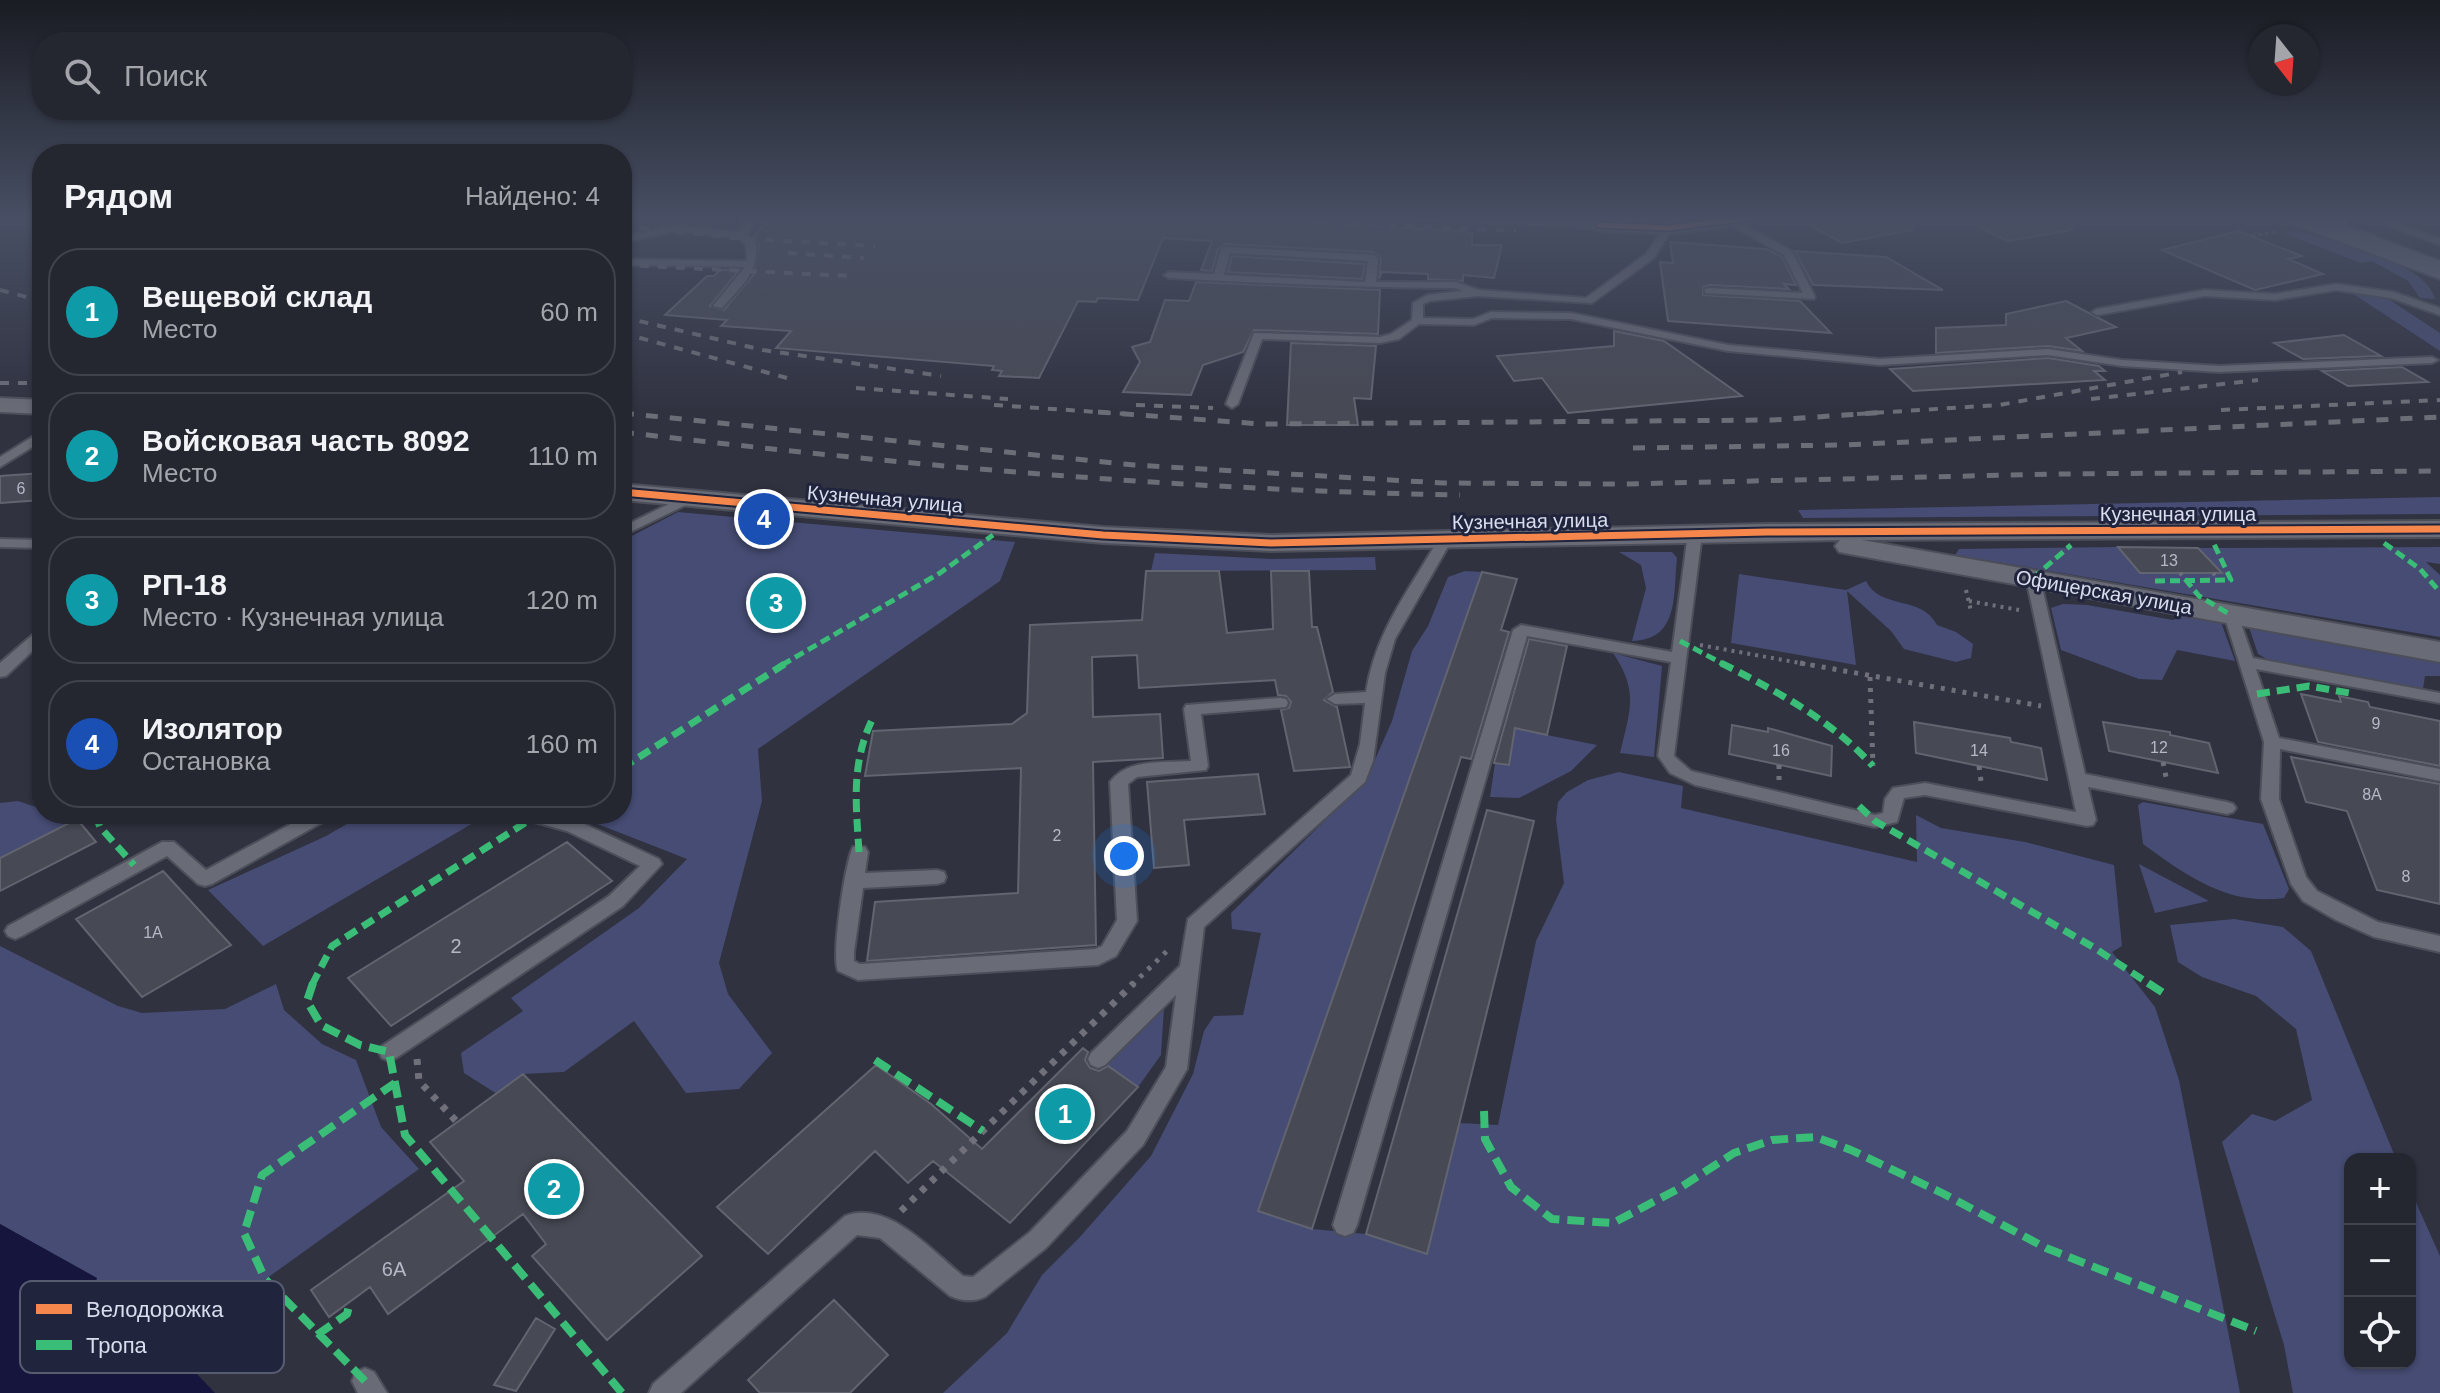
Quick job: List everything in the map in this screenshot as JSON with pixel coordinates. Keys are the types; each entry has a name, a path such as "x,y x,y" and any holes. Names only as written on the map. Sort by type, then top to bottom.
{"street":[{"path":"2,406 32,407"},
{"name":"Кузнечная улица","path":"632,493 1188,540 1271,543 1767,532 2440,529"},
{"name":"Офицерская улица","path":"1767,532 2440,652"}],"lane":[{"path":"718,306 737,282"},
{"path":"1305,282 1456,285 1478,293"},
{"path":"1417,321 1418,303 1427,298 1478,293 1588,301 1614,282"},
{"path":"1709,291 1810,297 1803,282"},
{"path":"2097,312 2205,293 2275,297 2336,287 2393,295 2440,312"},
{"path":"1566,301 1571,316"},
{"path":"1232,404 1258,335 1380,340 1395,337 1417,321 1474,322 1491,315 1571,316 1728,348 1867,361 2048,352 2122,363 2219,369 2432,360"},
{"path":"0,463 32,442"},
{"path":"632,527 689,498"},
{"path":"1695,534 1666,756 1669,764 1701,781 1875,821 1891,817 1894,799 1899,792 1925,789 2087,820 2033,578"},
{"path":"662,1393 853,1224 885,1227 958,1288 977,1289 1038,1240 1135,1138 1176,1069 1195,924 1359,778 1367,758 1372,697 1387,640 1446,538"},
{"path":"0,543 32,544"},
{"path":"2231,615 2272,742 2270,799 2274,818 2298,879 2310,896 2374,929 2440,944"},
{"path":"1345,1225 1521,630 1678,650"},
{"path":"0,672 32,643"},
{"path":"2246,662 2440,698"},
{"path":"1335,699 1372,697"},
{"path":"859,852 844,952 845,965 858,972 1098,957 1109,951 1127,921 1119,782 1133,771 1200,766 1192,709 1280,703"},
{"path":"2272,742 2440,775"},
{"path":"2078,779 2227,808"},
{"path":"15,931 168,847 205,879 306,824"},
{"path":"389,1052 616,901 653,864 564,824"},
{"path":"854,881 937,877"},
{"path":"1098,1059 1188,970"}],"path":[{"path":"2180,573 2185,579"},
{"path":"2213,573 2221,582"},
{"path":"1964,577 1971,611"},
{"path":"1969,601 2039,614"},
{"path":"1678,650 1870,677 2062,710"},
{"path":"1870,677 1873,766"},
{"path":"2163,762 2165,772"},
{"path":"1779,765 1779,778"},
{"path":"1979,766 1981,778"},
{"path":"885,1227 1195,924"},
{"path":"419,1081 458,1123"}],"shaded area":[{"path":"2409,282 2425,282 2435,299 2420,298"},
{"path":"2349,291 2390,300 2440,333 2440,351"},
{"path":"2440,497 2440,514 1803,518 1798,510"},
{"path":"678,512 1015,542 1000,581 758,749 762,801 719,963 728,994 772,1053 739,1089 686,1093 634,1021 564,1072 523,1074 497,1094 464,1073 461,1053 523,1011 511,998 639,908 687,859 598,824 632,824 632,536"},
{"path":"2118,547 2140,573 2220,573 2198,548 2440,547 2440,564 2426,562 2440,575 2440,637 1955,555 1959,549"},
{"path":"1619,552 1672,552 1677,558 1671,613 1659,633 1648,639 1632,641 1646,588 1641,565"},
{"path":"1155,553 1273,559 1375,557 1376,570 1151,571"},
{"path":"1465,571 1482,572 1258,1211 1312,1229 1366,1234 1427,1253 1459,1123 1498,1125 1536,941 1564,883 1556,819 1558,802 1567,792 1588,780 1619,772 1683,786 1681,808 1917,862 1916,815 1941,828 2025,842 2114,865 2122,946 2112,952 2155,1007 2179,1080 2240,1393 943,1393 1007,1333 1042,1275 1151,1156 1193,1074 1204,1031 1214,1016 1243,1015 1261,933 1232,929 1231,913 1366,780 1392,721 1412,651 1428,626 1448,577"},
{"path":"1739,574 1846,590 1866,581 1881,596 1922,610 1937,625 1956,632 1973,644 1971,658 1956,662 1904,649 1891,631 1847,591 1856,665 1731,643"},
{"path":"2063,604 2087,605 2173,620 2184,615 2221,622 2235,661 2177,650 2162,680 2139,679 2061,650 2051,608"},
{"path":"2249,627 2440,661 2440,676 2425,676 2423,689 2267,659 2258,654"},
{"path":"1613,653 1662,666 1654,757 1620,753 1630,702 1626,679"},
{"path":"1507,727 1597,745 1571,771 1519,798 1490,797 1495,763 1509,765 1511,749 1498,747"},
{"path":"18,801 32,806 32,824 67,824 0,858 0,803"},
{"path":"2143,802 2263,824 2289,889 2284,898 2264,899 2226,893 2176,867 2143,844 2138,805"},
{"path":"347,824 472,824 263,946 208,890"},
{"path":"2139,864 2209,901 2155,913"},
{"path":"2234,919 2283,927 2311,951 2394,1153 2344,1153 2344,1369 2416,1369 2416,1202 2440,1256 2440,1393 2293,1393 2284,1345 2222,1142 2252,1114 2275,1121 2312,1100 2296,1029 2256,996 2202,977 2178,962 2170,925"},
{"path":"0,946 118,1006 142,1013 225,1009 276,984 284,1010 322,1044 356,1060 381,1127 419,1169 263,1281 95,1281 96,1278 0,1224"},
{"path":"1164,1008 1161,1055 1138,1087 1107,1065"},
{"path":"0,1224 97,1278 96,1281 20,1281 20,1373 196,1373 215,1393 0,1393"}],"building":[{"path":"701,282 729,282 710,306 724,310 747,282 1145,282 1138,300 1098,298 1096,302 1078,301 1039,378 999,376 1002,371 992,370 994,366 776,348 791,331 721,326 727,320 665,315"},
{"path":"1196,282 1380,290 1378,334 1254,330 1243,352 1203,365 1191,395 1123,392 1140,362 1132,347 1150,342 1165,300 1189,301"},
{"path":"1663,282 1795,282 1796,285 1784,284 1789,289 1709,285 1703,287 1703,295 1800,301 1831,333 1668,321"},
{"path":"1811,282 1929,282 1943,290 1813,285"},
{"path":"2236,282 2289,282 2255,290"},
{"path":"2066,301 2116,327 2066,338 2082,351 2048,346 1936,353 1936,328 2006,325 2006,314"},
{"path":"1614,331 1664,341 1742,396 1568,413 1542,378 1514,381 1497,356 1614,346"},
{"path":"2344,335 2381,356 2303,359 2274,343"},
{"path":"1291,343 1376,346 1371,399 1354,398 1358,425 1287,425"},
{"path":"2048,358 2099,366 2105,371 2094,371 2105,380 1913,391 1890,369"},
{"path":"2402,367 2428,382 2348,386 2322,371"},
{"path":"32,474 32,501 0,503 0,476"},
{"path":"2118,547 2198,548 2222,573 2140,573"},
{"path":"1146,571 1219,571 1227,633 1273,629 1271,571 1309,571 1312,627 1317,627 1333,692 1324,700 1337,707 1350,767 1294,771 1281,710 1289,708 1291,702 1286,696 1278,695 1275,680 1139,688 1137,655 1092,657 1093,717 1160,714 1163,758 1093,762 1096,945 867,961 875,902 1018,893 1021,768 865,776 873,731 1012,724 1027,713 1030,625 1142,620"},
{"path":"1482,572 1517,579 1501,630 1509,632 1471,759 1461,757 1312,1229 1258,1211"},
{"path":"1529,639 1567,646 1547,735 1515,728 1509,765 1494,763"},
{"path":"2301,694 2341,702 2339,696 2368,702 2370,707 2440,721 2440,766 2318,742"},
{"path":"1914,722 2010,738 2011,742 2041,748 2047,780 1916,753"},
{"path":"2103,722 2170,732 2170,735 2209,743 2218,773 2109,751"},
{"path":"1732,725 1768,732 1768,728 1832,746 1831,776 1729,754"},
{"path":"2291,757 2440,784 2440,904 2377,890 2347,811 2306,802"},
{"path":"1258,774 1265,814 1184,820 1189,865 1154,868 1147,782"},
{"path":"1487,810 1534,821 1427,1254 1366,1234"},
{"path":"67,824 81,824 96,842 0,891 0,858"},
{"path":"567,842 612,881 391,1026 348,978"},
{"path":"163,871 231,945 142,997 76,919"},
{"path":"1083,1048 1088,1052 1085,1060 1090,1068 1099,1071 1108,1066 1138,1087 1010,1223 933,1161 908,1183 875,1151 768,1254 717,1207 876,1065 931,1104 982,1149"},
{"path":"523,1074 702,1256 607,1340 532,1256 546,1244 523,1214 388,1314 370,1287 329,1317 311,1290 464,1181 430,1142"},
{"path":"834,1300 888,1355 850,1393 760,1393 748,1380"},
{"path":"536,1318 555,1329 516,1391 494,1385"}],"railway":[{"path":"0,290 32,298"},
{"path":"632,319 763,350 941,376"},
{"path":"632,336 787,378"},
{"path":"1882,412 1999,405 2182,372"},
{"path":"2091,399 2258,380"},
{"path":"0,383 32,383"},
{"path":"856,388 1008,399"},
{"path":"2221,410 2440,400"},
{"path":"994,405 1105,412"},
{"path":"1136,405 1213,408"},
{"path":"1098,412 1105,412"},
{"path":"1105,412 1127,414"},
{"path":"1105,412 1262,424 1773,420 1882,412"},
{"path":"1857,414 1882,412"},
{"path":"1882,412 1888,412"},
{"path":"632,414 1134,465 1443,483 1624,484 2055,474 2440,471"},
{"path":"1633,448 1843,445 2440,417"},
{"path":"632,433 831,455 1145,482 1460,495"}],"marked path":[{"path":"632,761 760,678 940,573 993,535"},
{"path":"2384,543 2420,569 2440,592"},
{"path":"2155,581 2231,580 2214,544"},
{"path":"2033,578 2071,545"},
{"path":"2185,579 2199,596 2231,615"},
{"path":"1680,641 1807,709 1853,744 1873,766"},
{"path":"2257,694 2309,686 2355,694"},
{"path":"859,852 855,769 872,720"},
{"path":"1859,806 1875,821 2093,947 2168,996"},
{"path":"99,824 134,865"},
{"path":"523,824 332,946 315,977 307,1001 321,1025 360,1045 389,1052 405,1135 622,1393"},
{"path":"875,1060 983,1131"},
{"path":"267,1281 244,1233 262,1175 395,1083"},
{"path":"1484,1111 1485,1139 1511,1187 1552,1219 1613,1223 1678,1189 1734,1153 1772,1140 1815,1137 1851,1150 1944,1194 2046,1248 2256,1331"},
{"path":"284,1298 365,1381"},
{"path":"317,1335 347,1314 350,1302"}],"cycle path":[{"path":"632,493 1103,535 1271,543 1767,532 2440,529"}],"place":[{"name":"Изолятор","path":"764,519"},
{"name":"РП-18","path":"776,603"},
{"name":"Вещевой склад","path":"1065,1114"},
{"name":"Войсковая часть 8092","path":"554,1189"}]}
